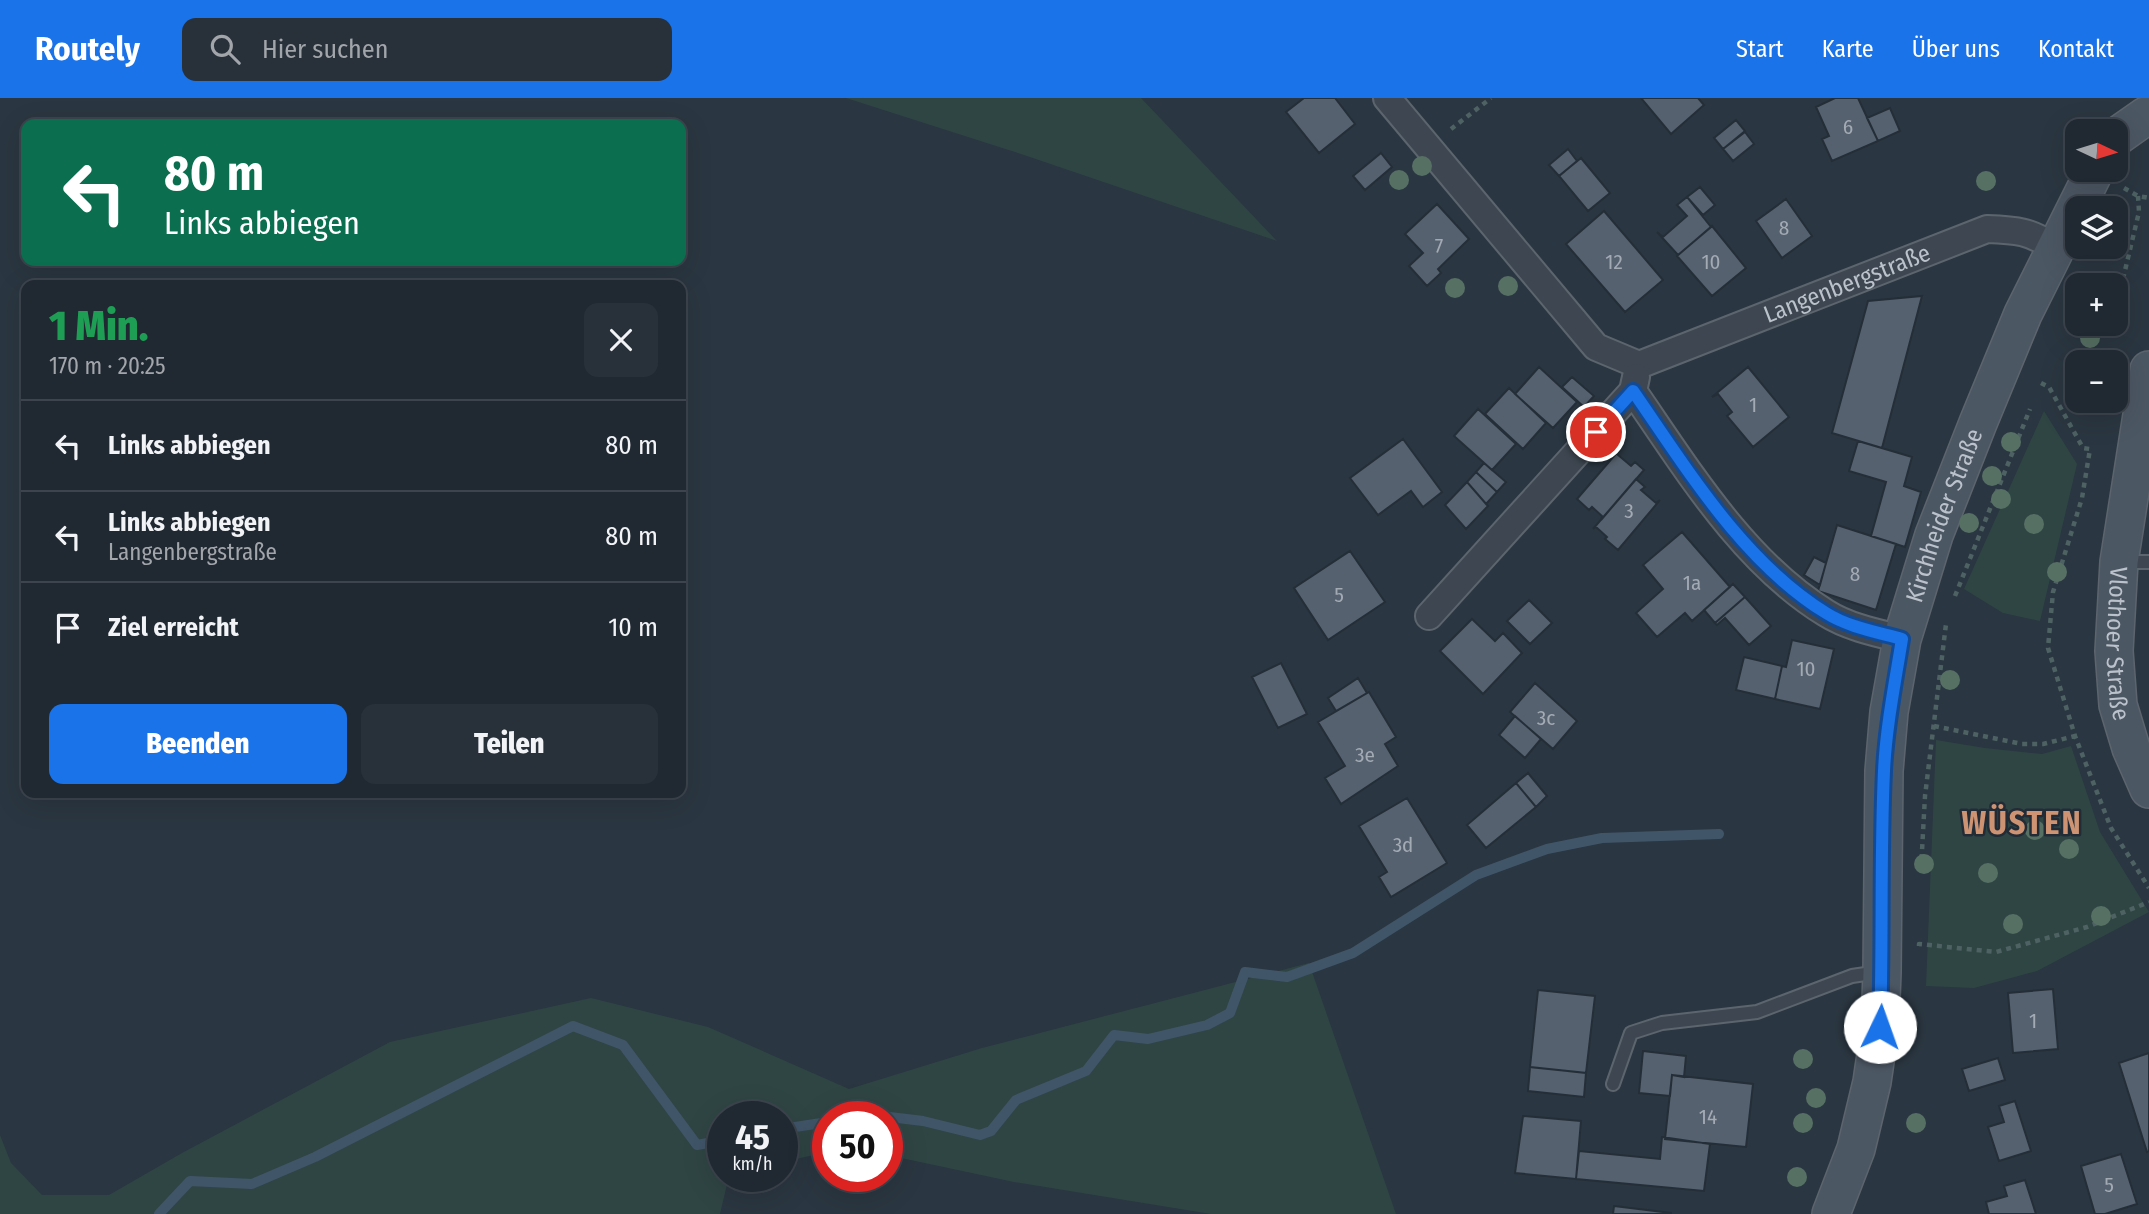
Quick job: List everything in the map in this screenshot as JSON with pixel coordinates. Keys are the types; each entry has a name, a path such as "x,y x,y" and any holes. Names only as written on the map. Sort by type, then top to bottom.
{"main road":[{"path":"2128,129 2149,116"},
{"name":"Kirchheider Straße","path":"1831,1214 1856,1149 1872,1082 1880,1027 1884,771 1889,712 1902,639 1934,535 1960,466 2023,314 2089,182"},
{"name":"Vlothoer Straße","path":"2149,370 2134,562 2114,651 2118,705 2131,748 2149,789"}],"street":[{"path":"1387,98 1596,347 1639,365 1633,391 1429,616"},
{"name":"Langenbergstraße","path":"1639,365 1987,229 2019,230 2042,239 2055,248"},
{"path":"1633,391 1738,537 1791,589 1827,614 1863,629 1902,639"}],"lane":[{"path":"1613,1084 1630,1034 1662,1023 1757,1012 1852,976 1882,972"}],"path":[{"path":"1428,147 1491,98"},
{"path":"2124,273 2139,212 2138,195"},
{"path":"2041,383 2049,387 2083,448 2090,449"},
{"path":"1951,604 2030,409"},
{"path":"1921,880 1925,796 1947,613"},
{"path":"1934,726 2022,744 2043,744 2075,736"},
{"path":"1924,944 1996,952 2087,927 2149,902"}],"green space":[{"path":"846,98 1141,98 1277,241 1021,154"},
{"path":"2044,411 2077,464 2040,621 2003,613 1964,589"},
{"path":"1936,740 2042,754 2071,746 2100,832 2149,912 2037,971 1974,988 1926,986"},
{"path":"1309,963 1396,1214 1211,1214 1014,1182 903,1158 903,1101 812,1101 812,1155 798,1159 798,1101 707,1101 707,1192 725,1192 720,1214 0,1214 0,1135 11,1163 42,1195 109,1195 390,1042 591,998 708,1027 849,1089 982,1048"}],"building":[{"path":"1304,98 1335,98 1355,124 1319,153 1286,112"},
{"path":"1641,98 1698,98 1704,105 1671,134"},
{"path":"1835,98 1858,98 1878,141 1832,161 1822,139 1829,136 1816,107"},
{"path":"1890,108 1900,131 1878,141 1867,118"},
{"path":"1736,120 1745,131 1723,149 1714,138"},
{"path":"1745,132 1754,144 1733,161 1723,149"},
{"path":"1568,149 1577,161 1559,176 1549,165"},
{"path":"1381,153 1392,167 1365,190 1353,176"},
{"path":"1581,158 1610,193 1588,211 1559,176"},
{"path":"1700,187 1715,205 1703,215 1687,197"},
{"path":"1687,197 1711,227 1678,255 1657,232 1663,237 1687,216 1677,205"},
{"path":"1786,199 1812,236 1782,258 1756,221"},
{"path":"1437,204 1469,239 1438,269 1441,273 1427,286 1409,266 1423,253 1405,234"},
{"path":"1604,211 1663,280 1625,312 1566,244"},
{"path":"1712,226 1746,268 1712,296 1677,256"},
{"path":"1922,296 1882,448 1832,433 1868,301"},
{"path":"1539,367 1577,402 1553,428 1515,394"},
{"path":"1748,367 1789,417 1753,447 1727,416 1732,412 1718,394 1712,397"},
{"path":"1572,377 1594,396 1584,407 1562,387"},
{"path":"1509,388 1546,423 1523,449 1485,414"},
{"path":"1478,409 1516,444 1492,470 1454,436"},
{"path":"1403,439 1442,492 1423,507 1411,491 1378,515 1350,478"},
{"path":"1858,441 1912,457 1904,486 1921,492 1905,547 1871,536 1886,482 1849,471"},
{"path":"1620,449 1617,454 1631,466 1635,462 1644,470 1601,520 1602,516 1592,507 1589,510 1577,499"},
{"path":"1484,463 1506,482 1497,492 1476,472"},
{"path":"1476,472 1497,492 1486,504 1467,482"},
{"path":"1636,479 1645,487 1641,490 1656,503 1660,500 1618,550 1596,527 1593,529"},
{"path":"1467,482 1488,506 1466,529 1445,505"},
{"path":"1837,525 1896,544 1876,610 1818,591"},
{"path":"1682,532 1730,587 1692,621 1685,613 1657,637 1636,613 1663,589 1643,565"},
{"path":"1350,551 1385,602 1328,640 1294,588"},
{"path":"1814,557 1826,563 1820,585 1804,575"},
{"path":"1733,584 1745,597 1715,623 1704,610"},
{"path":"1745,597 1771,626 1749,645 1725,618 1717,625 1715,623"},
{"path":"1529,600 1552,623 1530,644 1507,621"},
{"path":"1472,619 1495,641 1503,633 1522,653 1483,694 1440,651"},
{"path":"1792,640 1834,649 1820,709 1775,699 1782,666 1786,667"},
{"path":"1744,657 1782,666 1775,699 1736,690"},
{"path":"1281,663 1307,714 1278,728 1252,677"},
{"path":"1358,678 1367,693 1336,711 1328,698"},
{"path":"1535,683 1577,721 1553,749 1510,712"},
{"path":"1369,692 1396,737 1385,744 1398,766 1341,804 1325,778 1345,766 1318,722"},
{"path":"1515,716 1541,739 1525,758 1499,735"},
{"path":"1528,773 1547,796 1536,807 1516,783"},
{"path":"1516,783 1536,807 1486,848 1467,825"},
{"path":"1407,798 1447,863 1391,897 1379,877 1387,872 1359,826"},
{"path":"2053,989 2058,1049 2013,1053 2008,993"},
{"path":"1538,990 1595,996 1586,1073 1530,1067"},
{"path":"1643,1051 1686,1056 1684,1077 1672,1075 1670,1096 1639,1093"},
{"path":"2149,1053 2149,1151 2147,1152 2119,1063"},
{"path":"1998,1058 2005,1080 1969,1091 1962,1069"},
{"path":"1530,1067 1586,1073 1584,1097 1528,1091"},
{"path":"1672,1075 1753,1084 1746,1147 1665,1139"},
{"path":"2015,1101 2031,1151 1999,1161 1988,1127 2004,1122 1999,1106"},
{"path":"1523,1116 1581,1121 1576,1179 1515,1173"},
{"path":"1662,1137 1710,1144 1704,1191 1576,1179 1579,1151 1660,1159"},
{"path":"2121,1154 2137,1204 2105,1214 2095,1214 2081,1166"},
{"path":"2025,1180 2036,1214 1989,1214 1986,1202 2007,1196 2004,1186"},
{"path":"1614,1206 1671,1213 1671,1214 1613,1214"}],"waterway":[{"path":"903,1119 980,1135 991,1131 1016,1100 1086,1071 1114,1035 1148,1039 1207,1025 1230,1013 1245,972 1287,977 1353,953 1476,875 1547,849 1602,838 1719,834"},
{"path":"159,1214 190,1181 252,1184 315,1157 573,1026 623,1045 697,1145 707,1143"},
{"path":"798,1127 812,1124"}],"district":[{"name":"WÜSTEN","path":"2022,823"}],"route":[{"path":"1596,432 1633,391 1738,537 1791,589 1827,614 1863,629 1902,639 1889,712 1884,771 1880,1027"}]}
